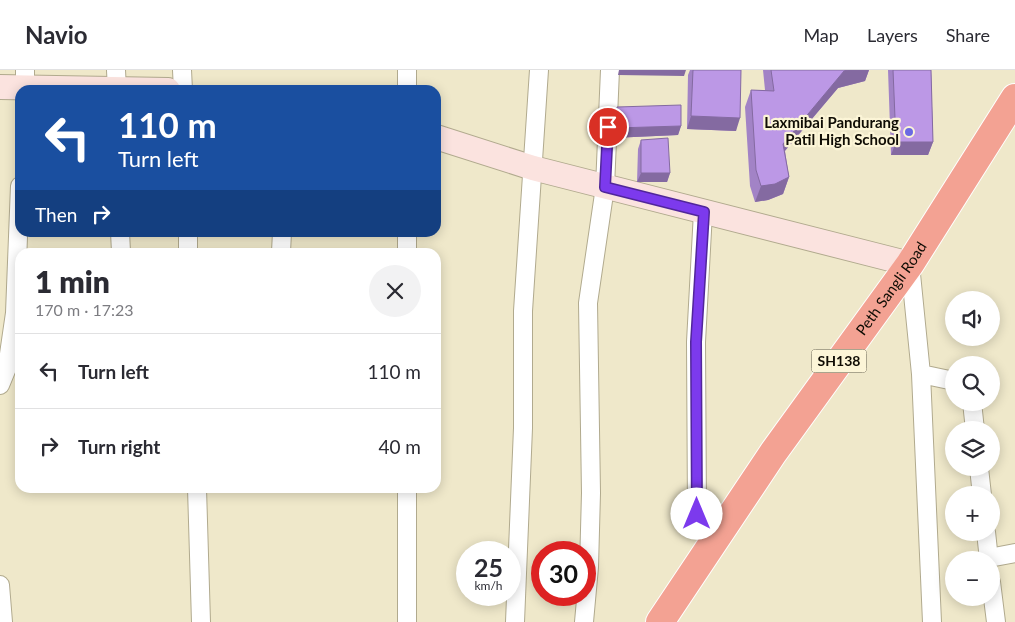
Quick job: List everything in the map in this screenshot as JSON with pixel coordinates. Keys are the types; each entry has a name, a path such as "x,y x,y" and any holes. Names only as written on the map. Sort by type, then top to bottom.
{"highway":[{"name":"Peth Sangli Road","path":"660,622 773,453 910,264 1015,98"}],"main road":[{"path":"0,87 25,82 117,83 132,85"},
{"path":"441,140 533,168 910,264"}],"street":[{"path":"182,70 183,85"},
{"path":"407,70 407,85"},
{"path":"514,622 523,428 523,311 539,70"},
{"path":"584,622 591,494 588,303 605,187 610,70"},
{"path":"704,212 696,342 697,514 718,534"},
{"path":"910,264 921,374 932,622"},
{"path":"0,385 7,368 15,313"},
{"path":"921,374 945,379"},
{"path":"196,493 201,622"},
{"path":"407,493 407,622"},
{"path":"1000,556 1015,553"},
{"path":"0,584 3,622"},
{"path":"994,606 996,622"}],"building":[{"path":"693,70 741,70 740,118 691,116"},
{"path":"771,70 848,70 844,71 783,144 789,177 775,184 761,186 756,170 751,90 774,91"},
{"name":"Laxmibai Pandurang Patil High School","path":"893,70 931,70 933,142 896,142"},
{"path":"681,105 681,126 616,128 617,107"},
{"path":"668,138 670,173 641,173 641,140"}],"place":[{"name":"Laxmibai Pandurang Patil High School","path":"909,132"}],"route":[{"path":"608,127 605,187 704,212 696,342 697,514"}]}
